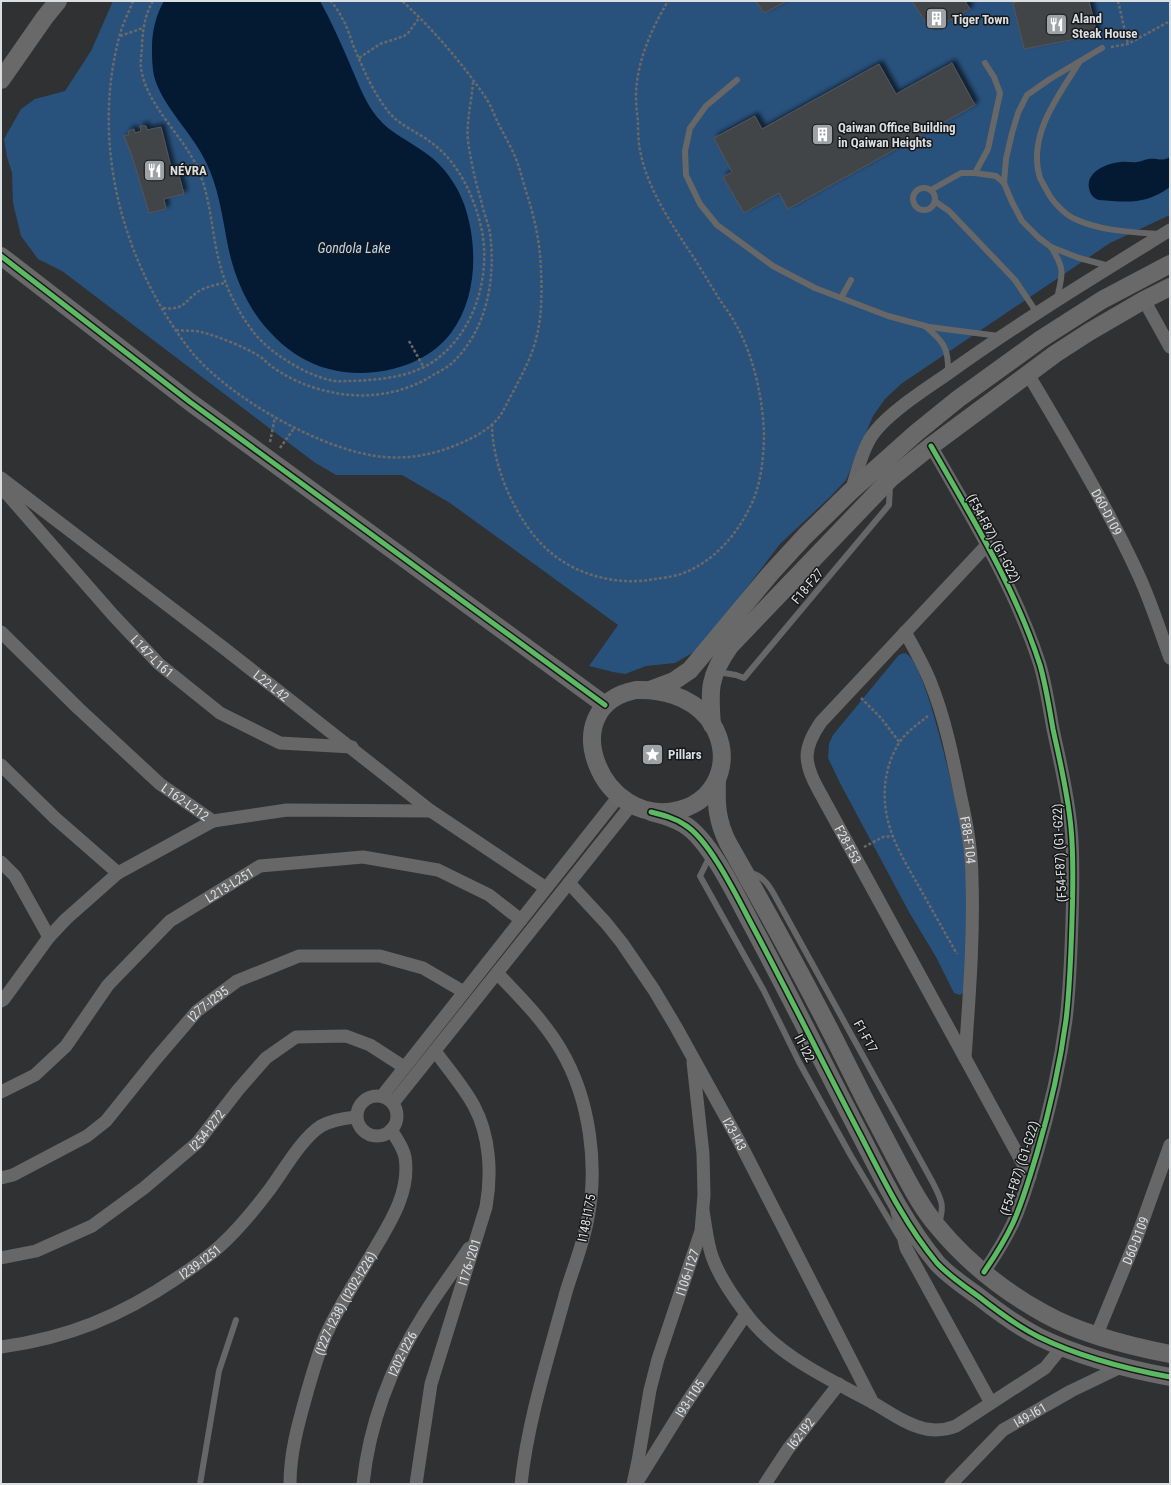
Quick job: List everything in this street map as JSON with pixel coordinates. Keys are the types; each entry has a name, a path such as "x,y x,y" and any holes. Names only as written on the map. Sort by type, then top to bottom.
{"street":[{"path":"1,80 57,1"},
{"path":"850,491 871,437 917,395 1037,313 1166,232"},
{"path":"1,256 190,402 605,705"},
{"path":"650,690 667,684 690,670 771,573 805,536 850,491 916,433 958,399 1010,361 1102,300 1170,264"},
{"path":"712,725 710,690 714,671 730,646 891,478 930,446 1028,374 1089,332 1144,300 1170,287"},
{"path":"1144,300 1170,347"},
{"name":"D60-D109","path":"1028,374 1104,505 1120,536 1139,577 1170,658"},
{"name":"(F54-F87) (G1-G22)","path":"930,446 977,526 1010,591 1023,619 1040,664 1066,785 1071,830 1073,896 1066,1019 1061,1052 1045,1126 1030,1177 1002,1246 984,1272"},
{"name":"L22-L42","path":"1,478 352,747 431,811 546,888"},
{"name":"L147-L161","path":"1,487 113,615 159,664 220,713 280,743 352,747"},
{"name":"F28-F53","path":"987,546 821,722 814,733 808,749 807,758 808,768 812,779 1030,1177"},
{"name":"L162-L212","path":"1,632 78,708 160,784 213,821 287,810 431,811"},
{"name":"F88-F104","path":"906,632 921,661 939,708 956,774 970,847 972,918 965,1058"},
{"path":"1170,1354 1097,1334 1046,1314 1018,1297 984,1272 962,1253 937,1226 909,1183 792,956 728,843 720,825 717,808 717,781 722,762 720,742 712,725 701,711 680,697 666,692 650,690 627,692 617,696 605,705 594,724 592,742 595,760 604,779 625,800 652,812 678,821 692,829 704,843 742,906 793,1002 839,1095 895,1199 921,1241 938,1263 952,1277 1018,1325 1037,1336 1062,1347 1123,1366 1170,1377"},
{"path":"1,765 55,818 118,873"},
{"path":"652,812 676,811 691,806 704,798 717,781"},
{"path":"387,1100 435,1051 569,883 625,800"},
{"path":"387,1100 404,1067 546,888 625,800"},
{"path":"1,1001 49,937 66,918 118,873 213,821"},
{"name":"L213-L251","path":"1,1092 34,1075 66,1046 108,985 170,921 260,866 363,858 438,870 489,895 521,920"},
{"path":"1,862 15,876 49,937"},
{"name":"I23-I43","path":"569,883 606,923 622,943 654,990 693,1056 739,1141 873,1403"},
{"name":"I277-I295","path":"1,1178 13,1175 87,1136 106,1121 154,1060 198,1011 237,980 299,956 380,956 423,968 464,992"},
{"name":"I148-I175","path":"497,973 538,1017 555,1041 567,1062 579,1091 587,1121 592,1179 591,1201 587,1224 567,1288 536,1402 523,1466 521,1484"},
{"name":"I254-I272","path":"1,1258 36,1251 92,1226 144,1188 197,1143 238,1090 266,1058 296,1038 346,1036 370,1045 404,1067"},
{"name":"I176-I201","path":"416,1484 431,1384 486,1207 489,1191 490,1170 483,1129 474,1106 435,1051"},
{"name":"I106-I127","path":"634,1484 650,1390 658,1359 694,1255 701,1230 704,1195 703,1154 693,1056"},
{"path":"373,1096 387,1100 396,1111 397,1119 391,1130 384,1135 371,1135 361,1128 356,1117 358,1108 362,1101 373,1096"},
{"name":"I239-I251","path":"1,1347 44,1340 94,1324 126,1309 163,1288 208,1257 232,1235 258,1205 311,1134 330,1122 356,1117"},
{"name":"(I227-I238) (I202-I226)","path":"290,1484 292,1452 297,1426 325,1337 386,1229 403,1192 405,1158 401,1145 391,1130"},
{"name":"D60-D109","path":"1097,1334 1137,1237 1170,1145"},
{"path":"895,1199 906,1248 991,1403"},
{"path":"703,1211 712,1258 731,1293 760,1330 780,1348 809,1368 911,1424 934,1430 949,1429 956,1426 1045,1368 1062,1347 1071,1325"},
{"name":"I202-I226","path":"363,1484 366,1460 375,1424 387,1387 398,1362 422,1316 476,1239"},
{"name":"I93-I105","path":"634,1484 746,1314"},
{"name":"I49-I61","path":"952,1484 1003,1430 1071,1391 1123,1366"},
{"name":"I62-I92","path":"765,1484 791,1444 839,1384"}],"lane":[{"path":"1004,183 1006,159 1012,133 1018,113 1027,95 1050,79 1102,48"},
{"path":"1079,62 1057,98 1042,128 1036,155 1040,178 1052,200 1073,219 1096,226 1166,232"},
{"path":"975,173 988,149 1000,93 994,77 985,63"},
{"path":"737,80 706,106 690,128 685,151 686,175 700,204 717,225 773,266 815,288 888,316 924,325 1002,336"},
{"path":"931,190 961,173 996,176 1004,183 1022,221 1038,238 1050,247 1079,258 1110,266"},
{"path":"923,188 931,190 935,195 936,202 931,209 924,211 914,205 913,198 916,191 923,188"},
{"path":"936,202 949,211 1015,280 1037,313"},
{"path":"1050,247 1062,269 1062,279 1057,301"},
{"path":"841,298 851,280"},
{"path":"924,325 941,340 945,347 948,357 948,374"},
{"name":"F18-F27","path":"714,671 744,678 889,505 891,478"},
{"name":"I1-I22","path":"711,854 700,876 764,991 810,1082 851,1156 906,1248"},
{"path":"200,1484 219,1371 236,1320"}],"path":[{"path":"133,1 120,36 111,80 109,114 110,143 114,183 121,215 149,286 162,308 191,351 214,375 229,387 275,417 312,436 368,455 405,457 420,456 447,449 478,435 499,418 522,375 537,336 542,298 540,252 535,218 517,161 486,98 452,53 402,1"},
{"path":"153,1 143,28 141,67 145,82 156,104 183,142 197,167 211,212 219,263 226,283 240,310 256,335 277,354 294,365 319,377 333,381 375,380 396,377 429,364 441,355 455,341 468,323 483,277 482,233 476,209 457,168 446,155 433,144 390,114 376,94 359,58 343,18 332,1"},
{"path":"492,424 492,441 500,473 524,522 542,545 560,560 606,579 640,582 678,575 702,564 721,550 740,527 755,498 763,465 764,428 761,395 753,368 736,324 672,225 662,206 647,173 639,144 636,96 640,70 646,47 656,22 668,1"},
{"path":"1118,1 1128,44"},
{"path":"359,58 380,44 404,36 409,32 419,18"},
{"path":"1102,48 1128,44 1170,21"},
{"path":"120,36 143,28"},
{"path":"176,330 201,332 246,349 260,356 271,366 290,378 305,385 332,393 368,396 400,391 425,381 451,364 469,344 481,319 490,292 492,259 490,232 480,200 468,141 468,117 472,99 473,80"},
{"path":"162,308 181,307 200,290 217,284 226,283"},
{"path":"409,341 423,366"},
{"path":"268,459 275,417"},
{"path":"268,459 295,428"},
{"path":"852,689 881,718 900,743"},
{"path":"939,708 912,728 900,743 888,769 883,790 890,828 903,858 970,977"},
{"path":"852,853 883,837 893,836"}],"shaded area":[{"path":"113,1 1170,1 1170,215 1110,243 901,384 885,399 873,416 846,480 780,544 726,615 694,652 675,663 646,666 625,674 613,672 589,666 618,625 450,503 402,475 336,475 314,462 62,271 38,259 21,236 13,203 12,173 7,157 4,139 21,109 35,99 65,91 91,51"},
{"path":"904,653 913,661 923,682 933,712 951,782 966,858 969,944 966,991 960,995 954,993 936,957 909,912 828,758 829,744 833,735 899,655"}],"water":[{"name":"Gondola Lake","path":"164,1 320,1 372,111 388,128 421,149 439,164 454,183 464,204 472,236 473,270 471,287 460,319 451,333 440,345 427,355 412,363 396,368 379,372 345,372 329,369 304,359 275,338 261,321 247,300 237,277 230,253 219,200 210,171 193,140 164,99 154,76 152,58 153,35 155,23"},
{"path":"1170,157 1170,187 1152,197 1144,200 1127,202 1099,200 1093,197 1090,192 1089,182 1091,177 1104,166 1123,162 1138,162 1146,159 1162,160"}],"building":[{"path":"756,1 787,1 764,13"},
{"name":"Tiger Town","path":"912,1 965,1 970,9 931,30"},
{"name":"Aland Steak House","path":"1020,1 1089,1 1097,35 1024,49 1013,3"},
{"name":"Qaiwan Office Building in Qaiwan Heights","path":"952,63 975,105 788,209 779,193 744,213 723,177 732,172 714,138 755,116 762,129 879,64 896,94"},
{"name":"NÉVRA","path":"140,126 146,126 147,130 161,127 172,171 177,168 184,194 164,199 166,209 149,213 132,156 124,136 129,135 128,131 134,129 135,133 141,131"}],"cycle path":[{"path":"1,256 190,402 605,705"},
{"path":"931,446 991,552 1030,636 1046,689 1066,790 1072,839 1073,885 1069,983 1064,1037 1058,1070 1042,1136 1020,1206 1007,1236 984,1272"},
{"path":"651,812 673,819 685,825 704,843 723,871 887,1187 905,1219 937,1263 957,1281 1000,1313 1039,1337 1086,1356 1137,1370 1170,1377"}],"place":[{"name":"Tiger Town","path":"937,19"},
{"name":"Aland Steak House","path":"1056,25"},
{"name":"Qaiwan Office Building in Qaiwan Heights","path":"822,134"},
{"name":"NÉVRA","path":"154,170"},
{"name":"Pillars","path":"653,754"}]}
